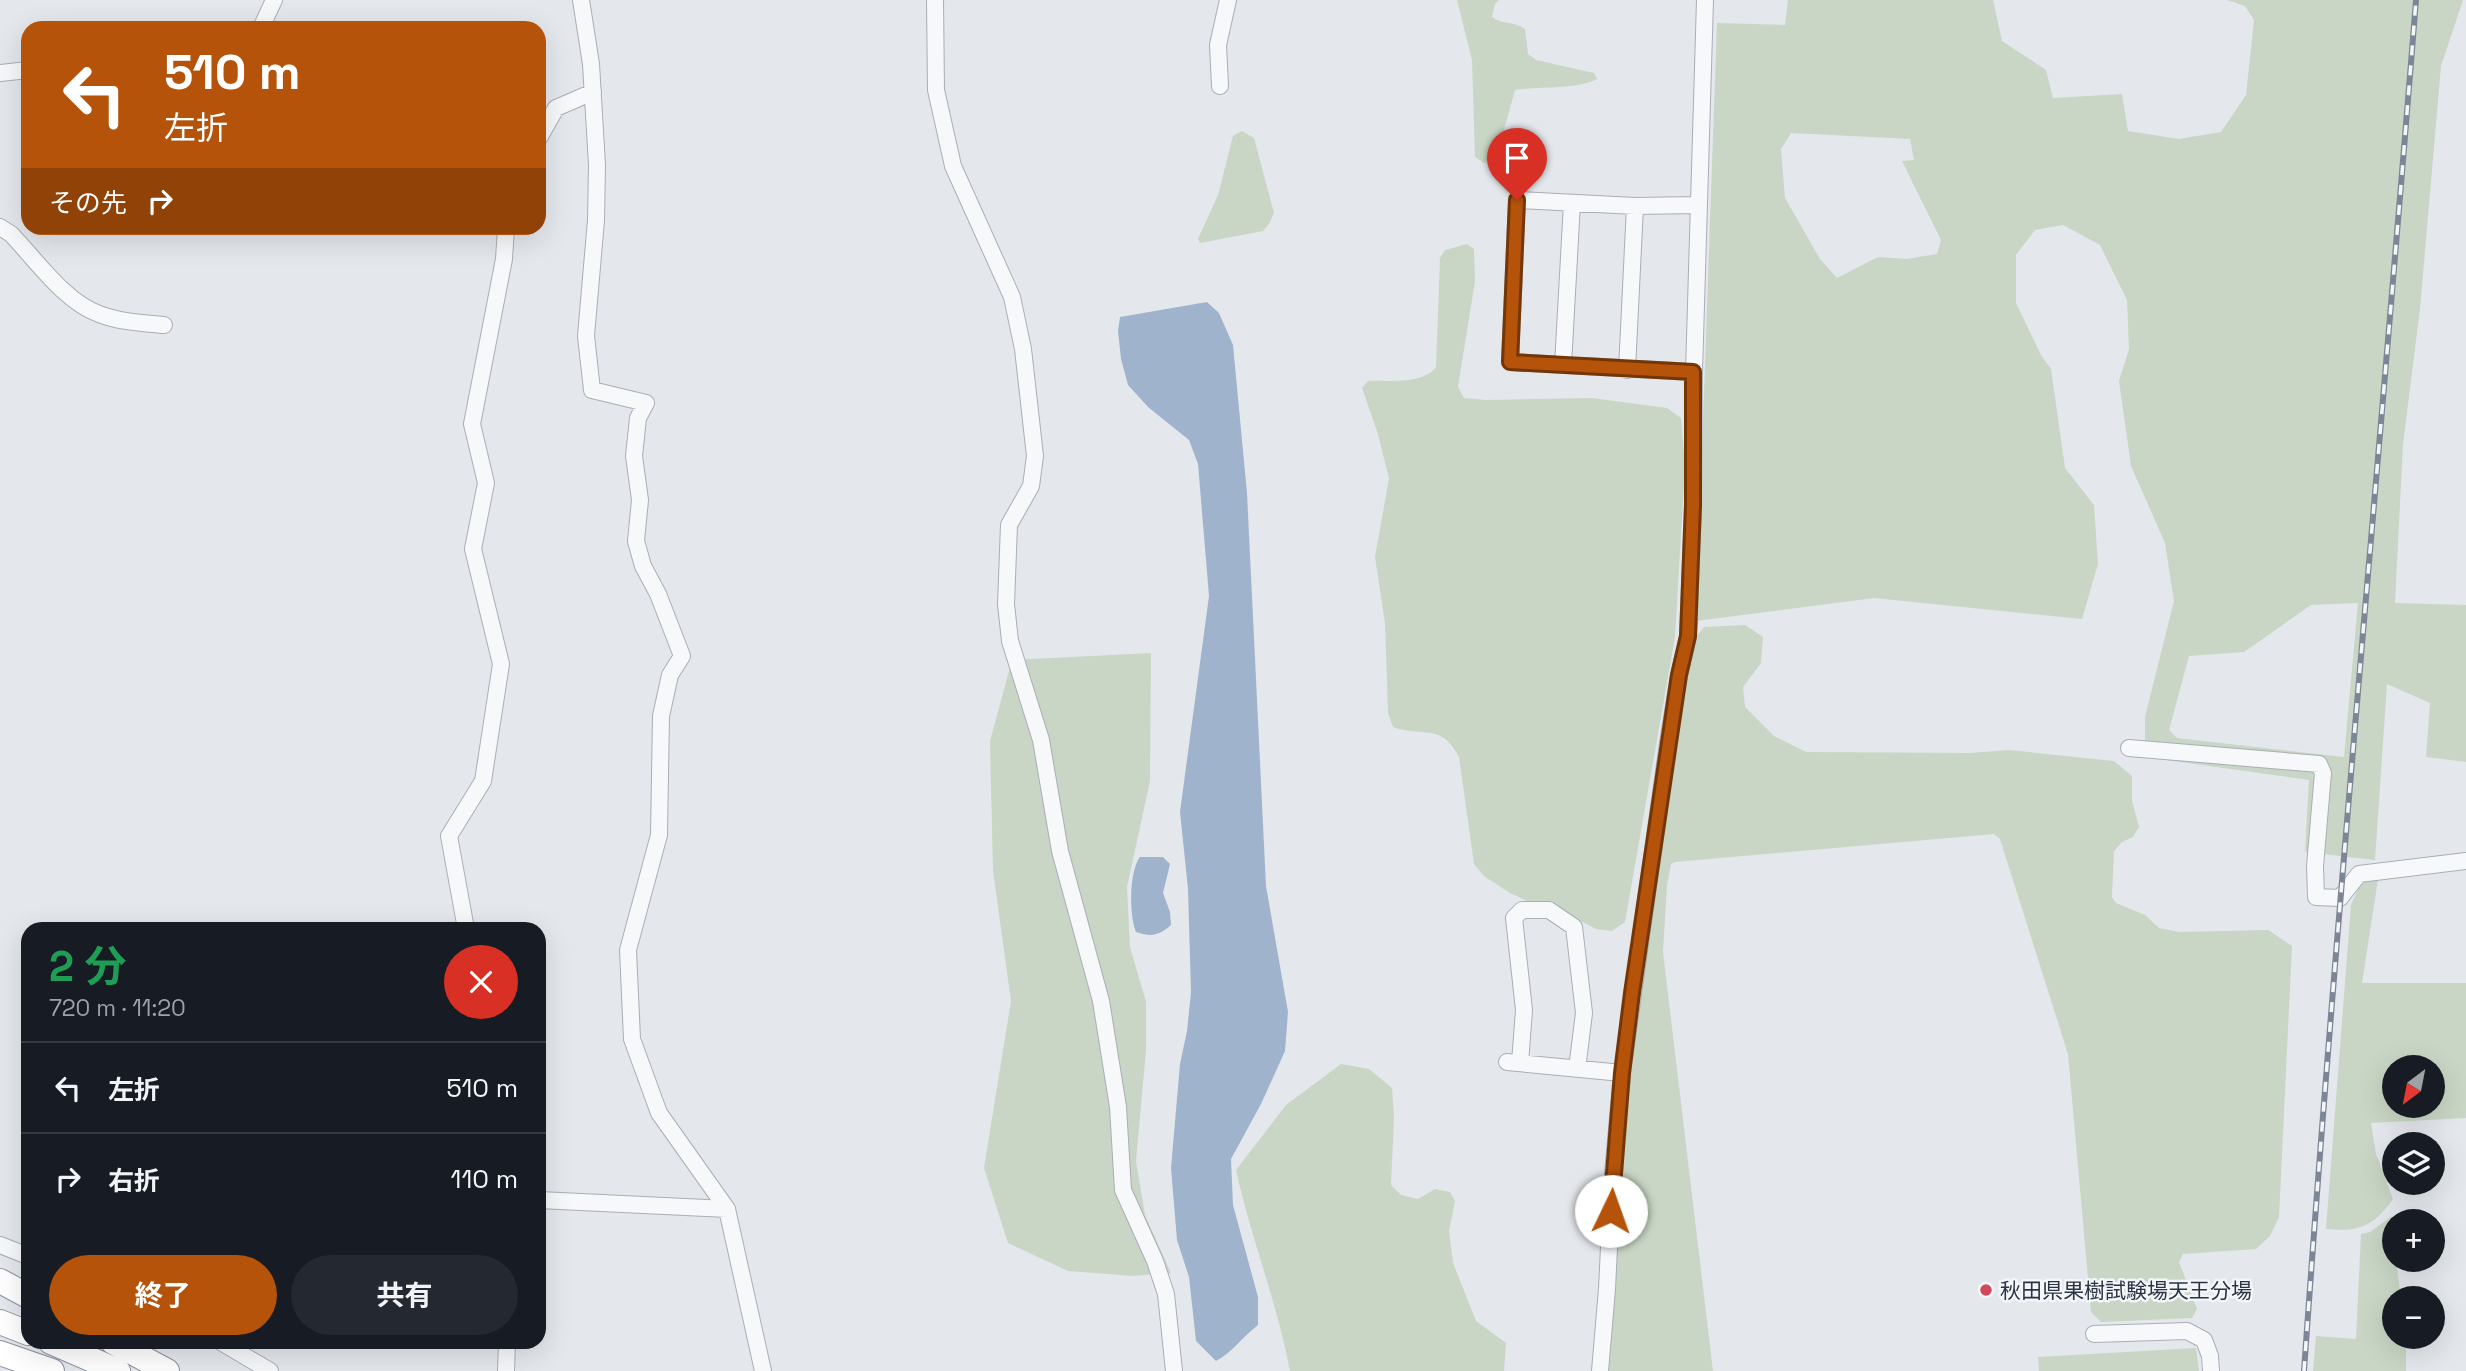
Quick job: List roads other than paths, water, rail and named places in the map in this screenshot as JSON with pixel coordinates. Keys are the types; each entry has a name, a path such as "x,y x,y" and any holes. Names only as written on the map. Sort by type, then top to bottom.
{"highway":[{"path":"0,1281 21,1292"},
{"path":"0,1322 21,1330"},
{"path":"67,1349 118,1371"},
{"path":"126,1349 167,1371"},
{"path":"0,1353 52,1371"}],"street":[{"path":"264,21 274,0"},
{"path":"580,0 591,64 597,165 596,220 586,336 592,390 646,402 638,418 634,456 640,500 636,541 643,566 658,594 682,656 670,675 661,716 659,835 628,950 632,1039 659,1113 727,1209 763,1371"},
{"path":"935,0 936,90 953,166 1012,298 1023,349 1035,456 1031,486 1009,525 1006,604 1010,641 1041,740 1059,851 1101,1001 1118,1107 1123,1190 1155,1261 1166,1294 1174,1371"},
{"path":"1220,86 1218,45 1228,0"},
{"path":"1601,1371 1612,1185 1622,1073 1670,729 1688,636 1705,0"},
{"path":"0,73 21,71"},
{"path":"546,126 556,108 593,92"},
{"path":"1693,372 1510,362 1517,200 1635,206 1698,205"},
{"path":"1563,365 1572,203"},
{"path":"1627,370 1635,206"},
{"path":"0,227 11,234 68,295 96,313 122,321 164,325"},
{"path":"465,922 449,835 484,782 501,664 473,548 486,483 472,424 504,259 506,235"},
{"path":"2129,748 2319,764 2323,773 2315,866 2316,897 2340,898 2359,874 2466,862"},
{"path":"1577,1069 1584,1013 1574,927 1549,910 1522,910 1514,918 1524,1010 1513,1063 1577,1069 1622,1073"},
{"path":"546,1200 727,1209"},
{"path":"0,1245 21,1253"},
{"path":"2094,1334 2188,1331 2204,1340 2210,1356 2211,1371"},
{"path":"233,1349 270,1371"},
{"path":"506,1371 507,1349"}],"water":[{"path":"1207,302 1219,313 1233,345 1247,493 1266,886 1288,1012 1285,1051 1261,1104 1231,1159 1233,1205 1258,1297 1258,1325 1216,1361 1196,1341 1189,1277 1177,1240 1171,1168 1180,1064 1191,992 1188,889 1180,812 1209,596 1198,464 1189,440 1148,407 1128,385 1121,359 1118,331 1120,317"},
{"path":"1140,857 1163,857 1170,864 1163,893 1170,912 1171,925 1155,934 1136,932 1134,924 1132,882"}],"railway":[{"path":"2304,1371 2416,0"}],"place":[{"name":"秋田県果樹試験場天王分場","path":"1986,1290"}]}
